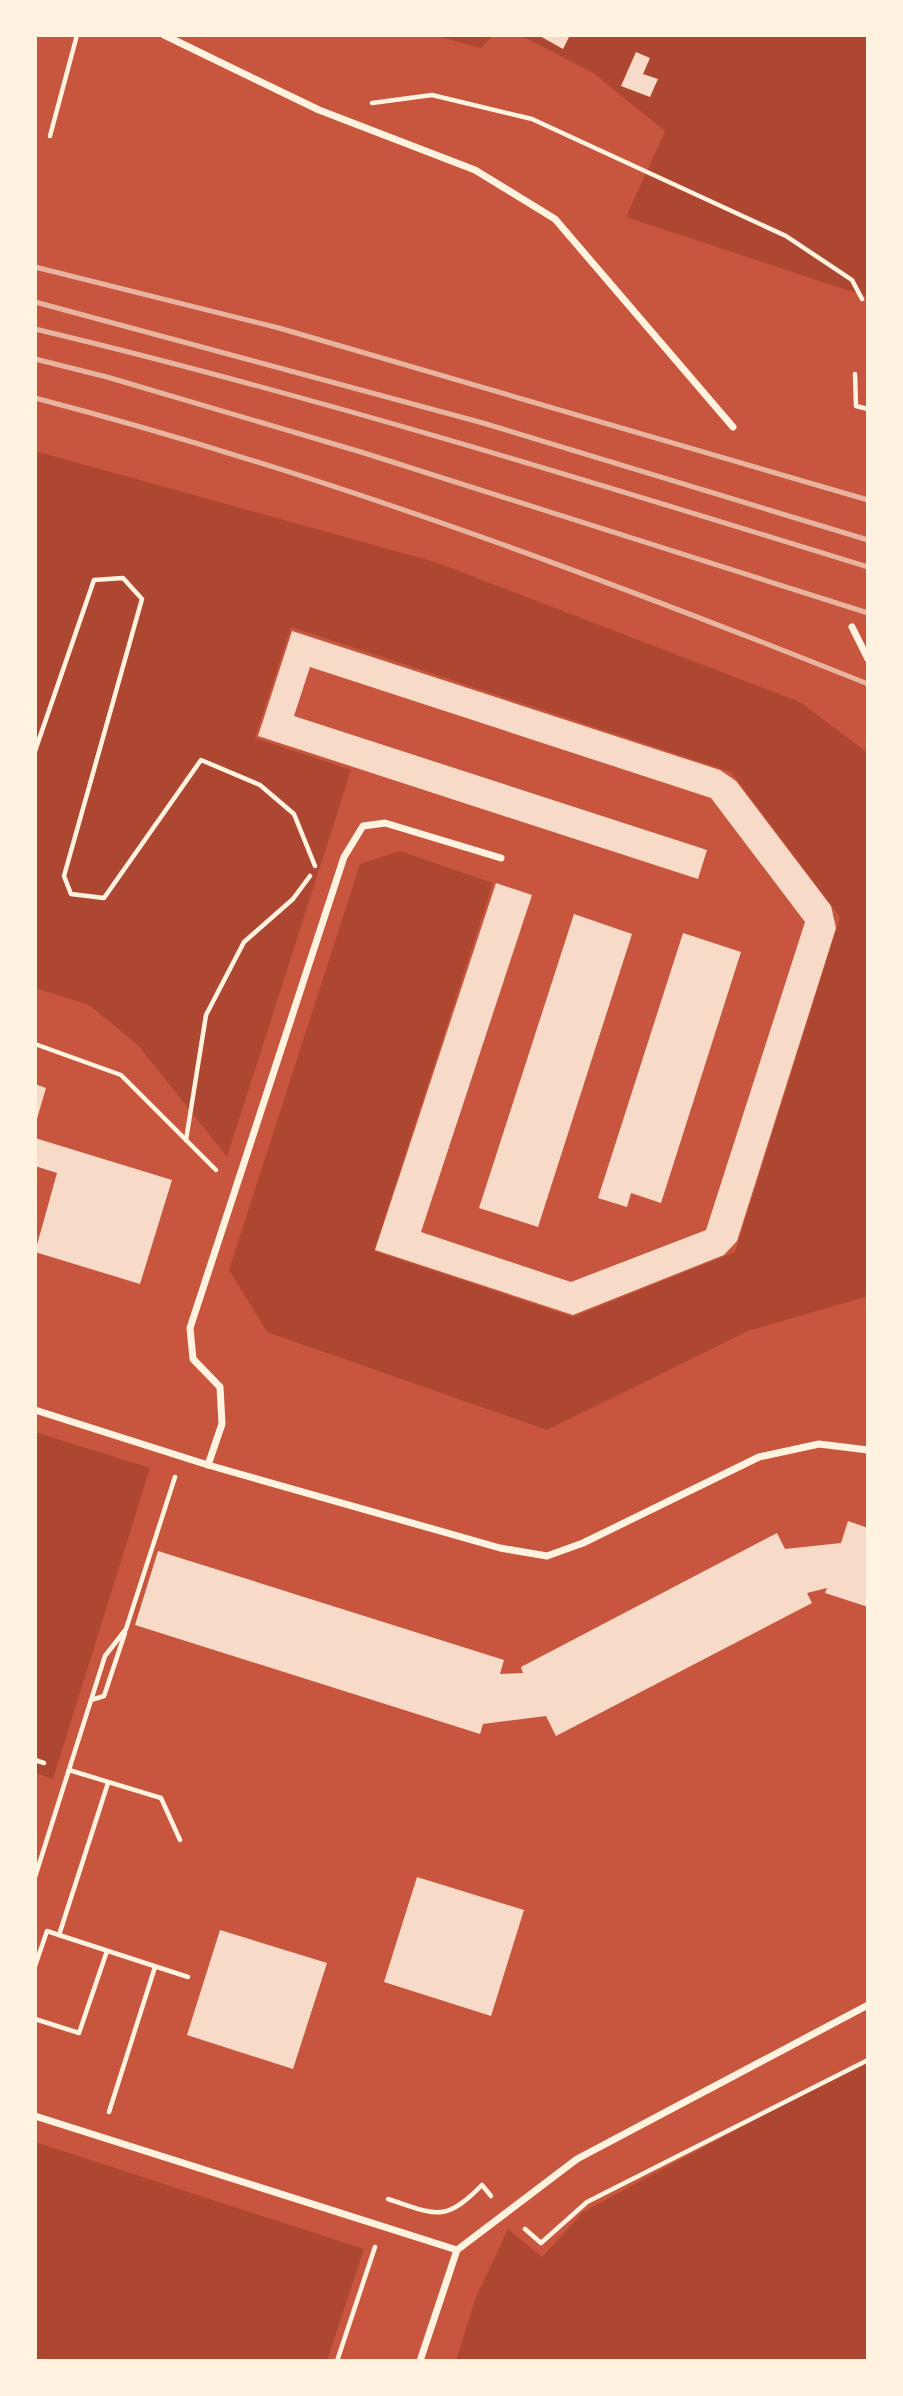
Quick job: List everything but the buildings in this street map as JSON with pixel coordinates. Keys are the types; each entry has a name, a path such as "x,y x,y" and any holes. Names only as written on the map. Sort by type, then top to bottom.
{"street":[{"path":"164,35 319,110 475,170 555,219 733,427"},
{"path":"852,627 868,659"},
{"path":"208,1465 222,1424 220,1387 193,1359 190,1328 344,858 363,826 385,823 501,858"},
{"path":"35,1410 208,1465 500,1548 547,1556 583,1543 759,1457 819,1444 868,1450"},
{"path":"420,2361 457,2250 577,2159 868,2005"},
{"path":"35,2116 457,2250"}],"path":[{"path":"50,136 78,35"},
{"path":"369,103 432,95 532,119 786,236 852,280 862,299"},
{"path":"855,374 856,406 868,409"},
{"path":"35,751 93,580 123,578 142,599 64,876 71,894 104,898 201,760 260,785 294,814 316,869 293,900 244,942 206,1015 186,1140"},
{"path":"35,1044 121,1075 236,1190"},
{"path":"91,1700 104,1696 181,1457"},
{"path":"35,1877 105,1656 126,1629"},
{"path":"35,1760 44,1763"},
{"path":"69,1770 160,1798 180,1840"},
{"path":"60,1935 108,1783"},
{"path":"35,1966 47,1931 188,1977"},
{"path":"35,2019 79,2033 107,1951"},
{"path":"109,2112 155,1967"},
{"path":"385,2199 438,2215 463,2205 482,2185 506,2213 541,2243 587,2202 868,2060"},
{"path":"96,2108 122,2116"},
{"path":"337,2361 382,2226"}],"shaded area":[{"path":"433,35 493,35 481,48"},
{"path":"519,35 868,35 868,297 626,217 665,131 592,72"},
{"path":"35,451 435,562 800,702 868,753 868,1296 748,1331 547,1430 267,1332 229,1270 360,864 400,851 493,883 374,1251 573,1317 735,1252 840,917 731,772 291,627 255,738 351,770 227,1157 138,1045 89,1005 35,988"},
{"path":"35,1432 150,1468 53,1779 35,1773"},
{"path":"868,2059 868,2361 456,2361 476,2297 508,2229 542,2257 583,2212"},
{"path":"35,2142 364,2249 327,2361 35,2361"}],"railway":[{"path":"35,267 279,328 868,500"},
{"path":"35,302 483,423 868,540"},
{"path":"35,329 349,411 868,567"},
{"path":"35,359 107,377 361,452 868,613"},
{"path":"35,398 247,459 456,528 663,604 868,684"}]}
